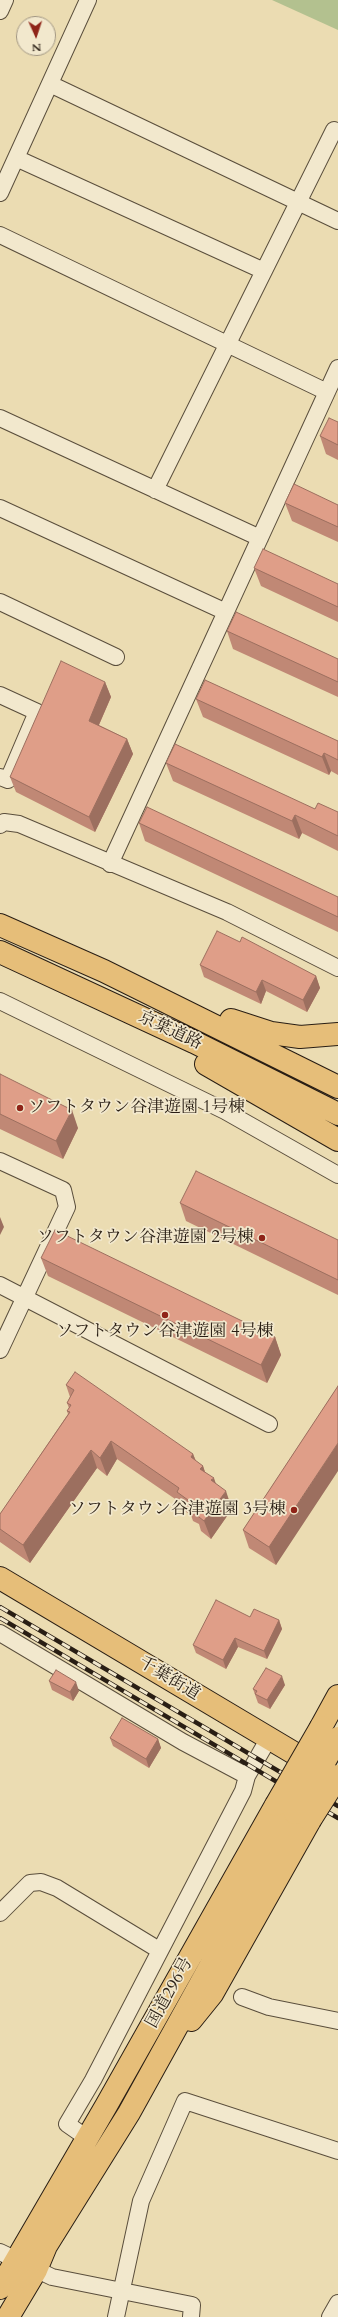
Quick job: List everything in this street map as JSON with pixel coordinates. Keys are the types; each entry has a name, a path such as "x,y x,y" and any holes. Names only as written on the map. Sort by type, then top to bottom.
{"highway":[{"name":"京葉道路","path":"0,925 104,971 338,1087"},
{"name":"京葉道路","path":"0,952 201,1046 338,1114"},
{"path":"104,971 248,1026 271,1033 300,1037 338,1034"},
{"path":"52,976 249,1087 338,1140"},
{"name":"千葉街道","path":"0,1578 338,1779"},
{"name":"国道296号","path":"8,2317 36,2270 46,2246 129,2113 294,1813 332,1734 338,1696"},
{"path":"294,1813 338,1776"},
{"name":"国道296号","path":"0,2288 8,2256 87,2138 294,1813"}],"street":[{"path":"0,11 5,0"},
{"path":"0,193 88,0"},
{"path":"50,84 338,221"},
{"path":"155,490 334,130"},
{"path":"16,158 264,271"},
{"path":"0,235 327,392"},
{"path":"110,864 338,368"},
{"path":"0,418 260,538"},
{"path":"0,508 226,612"},
{"path":"0,602 116,657"},
{"path":"0,695 37,712 8,780 0,776"},
{"path":"0,825 4,822 19,824 110,864 226,912 338,968"},
{"path":"0,1001 225,1111 338,1175"},
{"path":"0,1161 63,1190 67,1207 26,1298 0,1350"},
{"path":"0,1285 269,1424"},
{"path":"0,1632 177,1738 247,1776"},
{"path":"87,2138 68,2124 93,2080 159,1950 243,1791 247,1776 269,1738"},
{"path":"0,1913 30,1883 41,1882 57,1888 159,1950"},
{"path":"242,1997 269,2007 338,2021"},
{"path":"116,2317 141,2201 185,2101 338,2151"},
{"path":"8,2256 52,2277 192,2305 192,2317"},
{"path":"330,2317 338,2303"}],"green space":[{"path":"272,0 338,0 338,30"}],"building":[{"path":"329,418 338,422 338,445 320,436"},
{"path":"294,484 338,505 338,527 285,503"},
{"path":"263,549 338,584 338,607 254,568"},
{"path":"236,612 338,659 338,682 227,631"},
{"path":"61,661 105,682 89,721 127,739 89,817 10,777"},
{"path":"205,680 338,741 338,760 324,753 322,757 196,699"},
{"path":"175,744 315,809 318,803 338,812 338,836 295,815 292,821 166,763"},
{"path":"147,807 338,897 338,917 139,823"},
{"path":"217,931 240,942 242,937 316,976 303,1000 262,980 256,992 200,965"},
{"path":"0,1074 72,1110 56,1141 0,1114"},
{"path":"196,1171 338,1240 338,1280 180,1203"},
{"path":"55,1230 275,1337 261,1365 41,1258"},
{"path":"75,1372 193,1454 191,1457 203,1466 200,1469 214,1478 211,1480 226,1491 204,1521 194,1513 197,1509 186,1503 188,1500 177,1492 179,1488 111,1441 100,1458 91,1450 23,1545 0,1529 0,1514 70,1412 67,1411 71,1405 67,1403 74,1390 66,1385"},
{"path":"338,1386 338,1443 269,1547 243,1530"},
{"path":"216,1600 250,1617 254,1609 279,1620 264,1651 235,1638 223,1660 193,1645"},
{"path":"266,1668 282,1676 267,1700 255,1694 257,1691 253,1689"},
{"path":"56,1670 76,1682 70,1692 49,1681"},
{"path":"122,1718 158,1739 146,1759 110,1738"}],"railway":[{"path":"0,1607 338,1806"},
{"path":"0,1618 338,1818"}],"place":[{"name":"ソフトタウン谷津遊園 1号棟","path":"20,1108"},
{"name":"ソフトタウン谷津遊園 2号棟","path":"262,1238"},
{"name":"ソフトタウン谷津遊園 4号棟","path":"165,1315"},
{"name":"ソフトタウン谷津遊園 3号棟","path":"294,1510"}]}
